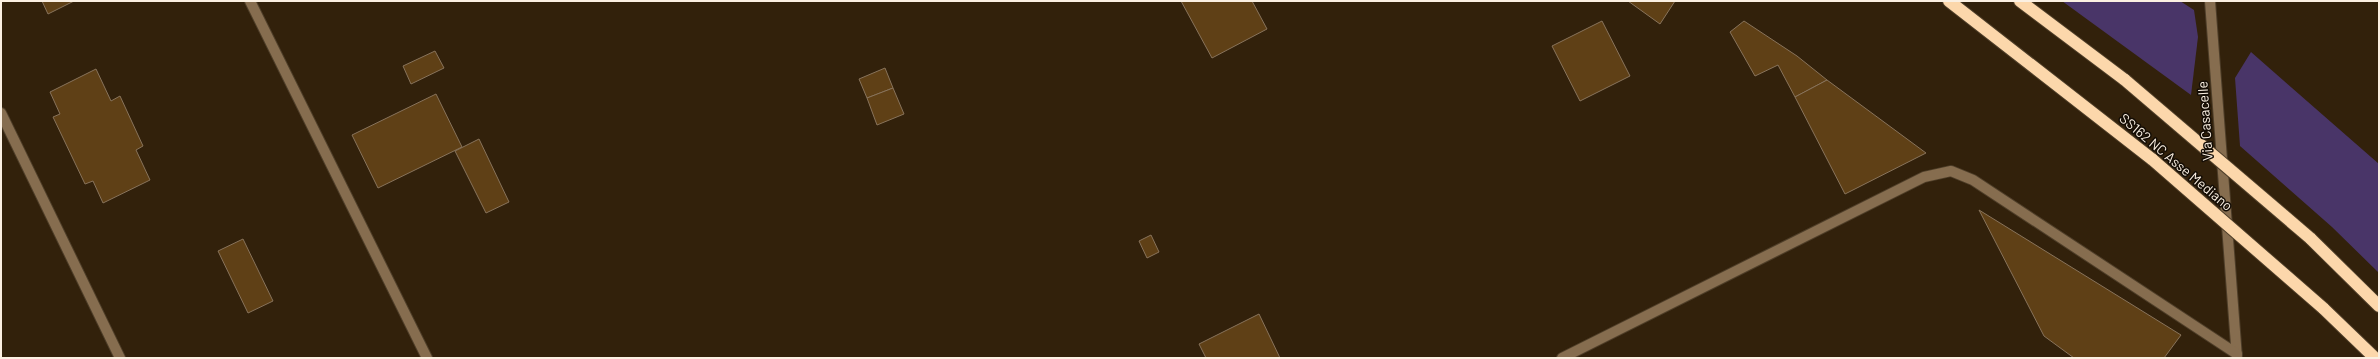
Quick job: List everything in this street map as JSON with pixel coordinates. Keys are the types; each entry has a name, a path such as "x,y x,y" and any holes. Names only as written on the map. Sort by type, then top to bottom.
{"highway":[{"name":"SS162 NC Asse Mediano","path":"1950,1 2153,160 2323,308 2374,358"},
{"name":"SS162 NC Asse Mediano","path":"2020,1 2125,80 2310,238 2379,306"}],"street":[{"path":"250,1 427,358"},
{"name":"Via Casacelle","path":"2210,1 2237,356"},
{"path":"1,113 120,358"},
{"path":"1562,358 1924,177 1951,171 1973,180 2237,356"}],"shaded area":[{"path":"2062,1 2180,1 2194,10 2198,37 2191,95"},
{"path":"2251,52 2379,164 2379,273 2332,227 2240,146 2235,78"}],"building":[{"path":"42,1 74,1 48,14"},
{"path":"1181,1 1252,1 1267,29 1212,58"},
{"path":"1628,1 1675,1 1660,24"},
{"path":"1602,21 1630,76 1580,101 1552,46"},
{"path":"1744,21 1797,56 1827,80 1795,97 1778,65 1755,76 1730,32"},
{"path":"435,51 444,68 411,84 403,66"},
{"path":"885,68 893,88 867,98 859,79"},
{"path":"96,69 111,101 120,96 143,146 136,150 150,180 103,203 93,181 85,184 53,117 60,114 50,92"},
{"path":"1827,80 1926,153 1845,194 1795,97"},
{"path":"893,88 904,114 877,125 867,98"},
{"path":"436,94 462,147 378,188 352,135"},
{"path":"479,139 509,202 486,213 455,151"},
{"path":"1979,210 2181,335 2164,358 2074,358 2044,336"},
{"path":"1151,235 1159,252 1147,258 1139,241"},
{"path":"243,239 273,301 248,313 218,251"},
{"path":"1259,314 1280,358 1206,358 1199,344"}]}
